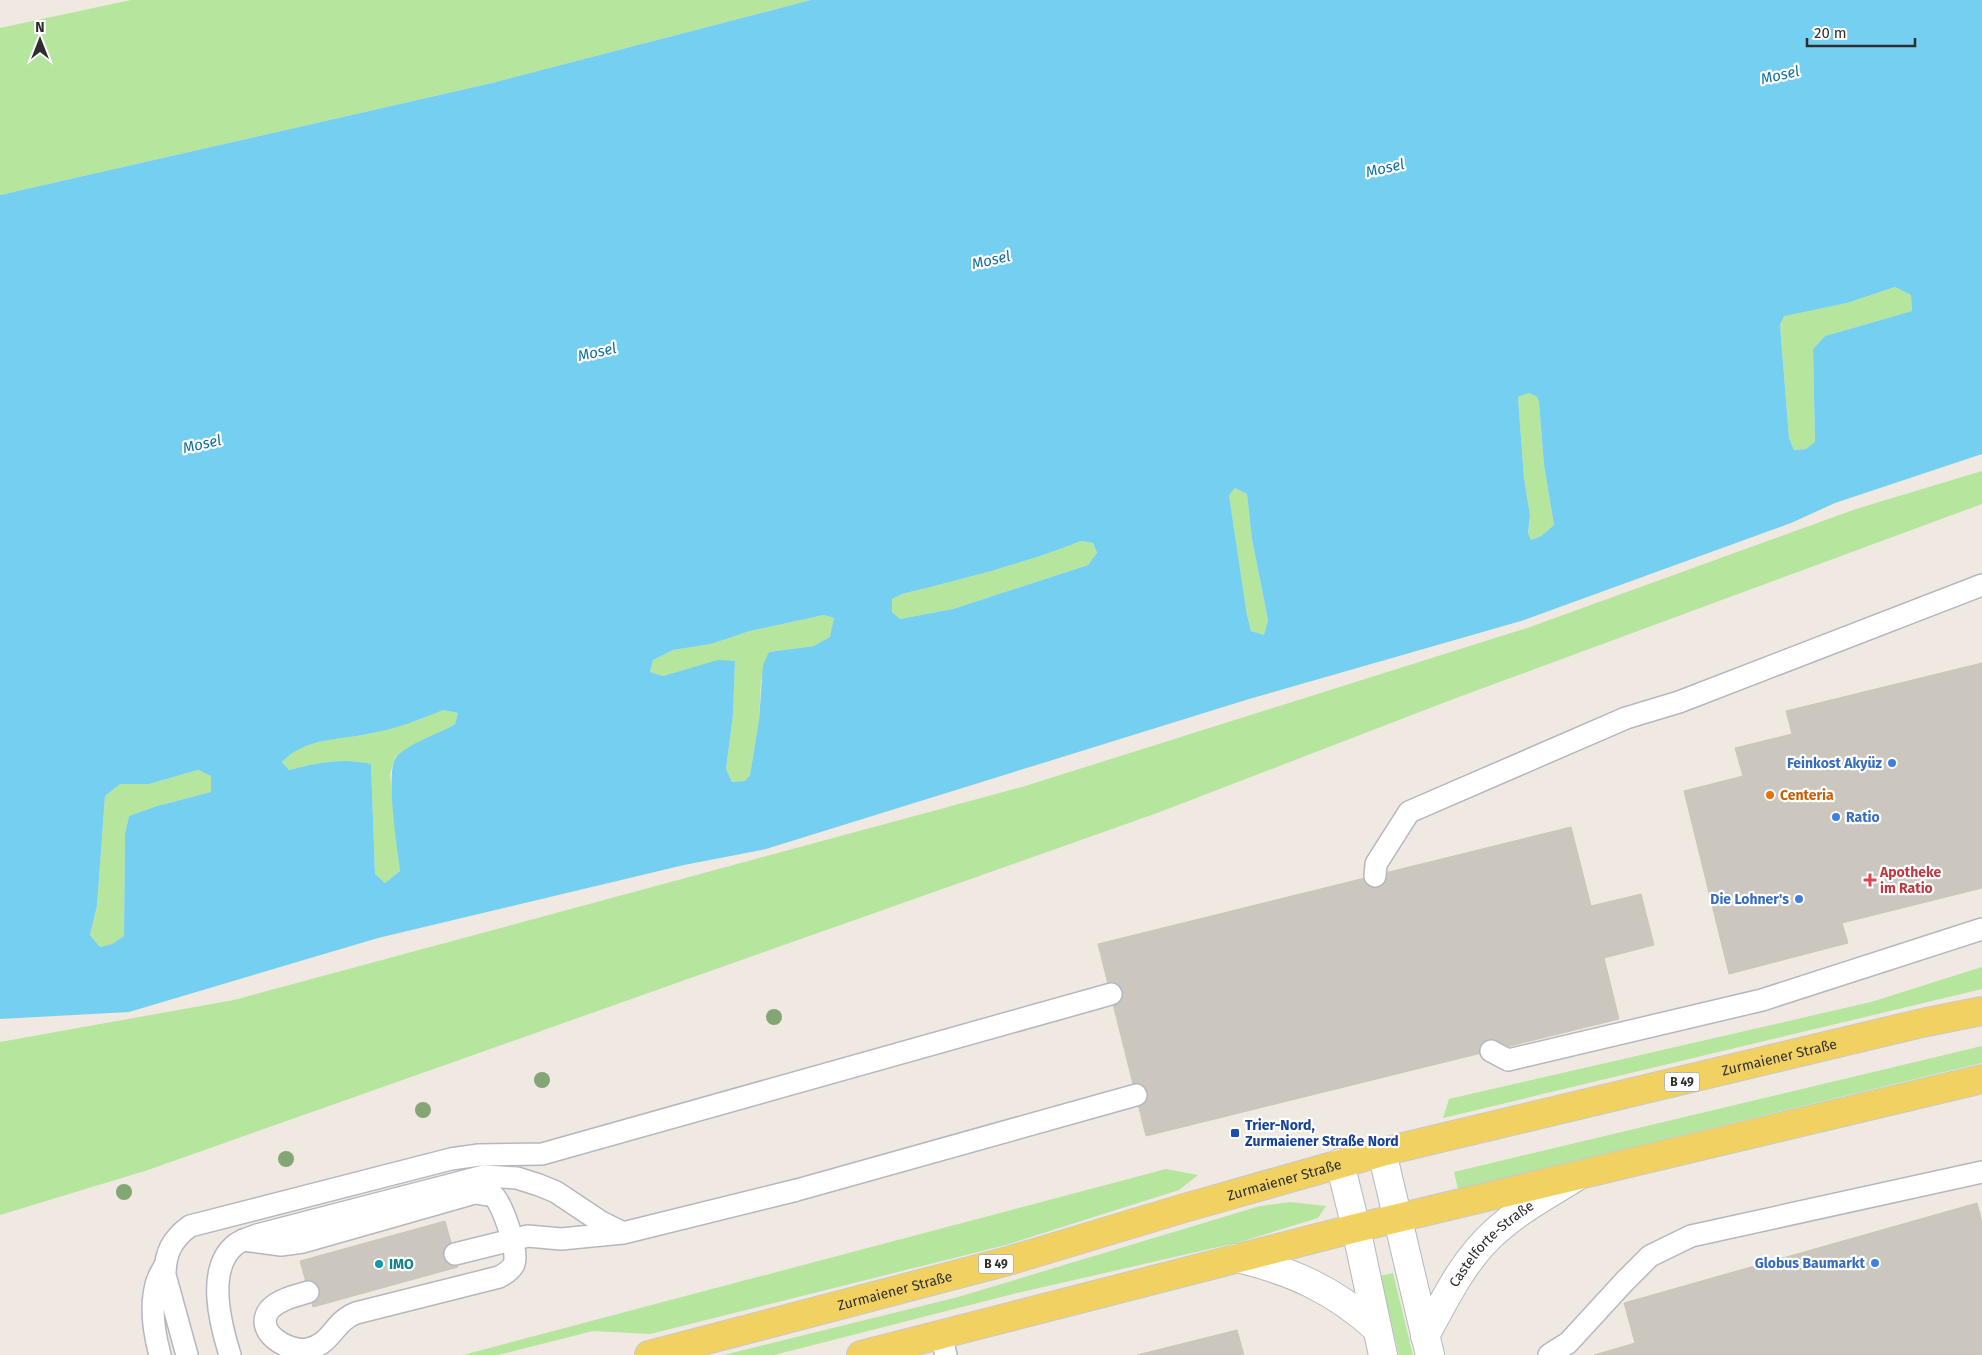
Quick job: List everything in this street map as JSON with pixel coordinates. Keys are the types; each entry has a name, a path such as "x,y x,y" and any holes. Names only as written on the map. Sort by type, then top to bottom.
{"main road":[{"name":"Zurmaiener Straße","path":"649,1355 1008,1261 1181,1209 1382,1152 1922,1023 1982,1011"},
{"path":"861,1355 944,1345 1237,1258 1982,1079"}],"street":[{"name":"Castelforte-Straße","path":"1382,1152 1428,1345"},
{"path":"1340,1163 1383,1355"},
{"name":"Castelforte-Straße","path":"1428,1345 1448,1293 1472,1255 1490,1236 1525,1209 1581,1174"},
{"path":"1237,1258 1284,1271 1324,1289 1362,1314 1376,1328"}],"lane":[{"path":"1375,876 1376,864 1409,812 1626,718 1679,702 1982,585"},
{"path":"1491,1051 1508,1060 1762,1000 1982,929"},
{"path":"160,1355 154,1332 153,1307 156,1285 172,1244 190,1226 451,1159 479,1155 542,1154 1110,994"},
{"path":"455,1254 528,1236 561,1239 623,1233 797,1190 1136,1095"},
{"path":"1549,1355 1568,1343 1650,1256 1691,1236 1982,1172"},
{"path":"230,1353 218,1298 218,1276 223,1261 236,1244 243,1240 484,1176 517,1178 556,1192 601,1222 623,1233"},
{"path":"243,1240 281,1245 303,1242 476,1193 494,1196 500,1203 512,1239 514,1263 510,1270 499,1277 356,1313 340,1323 325,1342 306,1350 294,1349 274,1339 265,1324 266,1316 276,1304 290,1297 308,1292"},
{"path":"165,1265 165,1275 187,1355"}],"green space":[{"path":"131,0 811,0 492,83 0,195 0,28"},
{"path":"1895,287 1911,295 1912,311 1825,336 1813,349 1815,443 1806,449 1794,450 1789,438 1780,325 1784,315 1847,303"},
{"path":"1529,393 1537,397 1539,402 1544,465 1554,525 1541,536 1530,541 1528,533 1530,515 1524,478 1518,397"},
{"path":"1982,471 1982,504 1456,698 1160,812 148,1170 0,1215 0,1042 234,1000 1022,787 1530,627 1856,509"},
{"path":"1235,488 1247,494 1252,539 1268,620 1264,635 1251,631 1247,615 1229,495"},
{"path":"1081,541 1093,543 1097,554 1088,565 953,609 900,619 892,612 892,599 902,594 1015,564"},
{"path":"824,615 834,618 831,637 814,646 769,652 761,681 759,720 750,775 745,781 732,782 726,769 733,715 735,661 684,670 663,676 650,672 653,660 673,650 711,644 750,631"},
{"path":"443,710 458,713 455,724 395,757 390,775 400,871 385,883 375,874 371,764 340,761 319,763 289,770 282,762 302,747 313,743 374,733 409,723"},
{"path":"198,770 211,776 211,792 157,806 129,816 125,834 124,936 112,944 100,947 90,935 97,906 105,796 120,784 149,784"},
{"path":"1982,967 1982,989 1443,1118 1449,1099 1871,1002"},
{"path":"1982,1046 1982,1063 1458,1189 1454,1172"},
{"path":"1166,1169 1198,1175 1179,1190 1006,1245 650,1334 593,1331 498,1355 463,1355"},
{"path":"1290,1202 1326,1206 1318,1218 1240,1242 1013,1294 774,1355 724,1355 958,1297 1260,1206"},
{"path":"1393,1273 1413,1355 1399,1355 1380,1276"}],"water":[{"name":"Mosel","path":"811,0 1982,0 1982,454 1835,503 1791,523 1521,621 1249,699 766,849 684,865 378,938 129,1012 0,1019 0,195 492,83","holes":["1895,287 1911,295 1912,311 1825,336 1813,349 1815,442 1806,449 1794,450 1789,438 1780,325 1784,316 1847,303","1529,393 1537,397 1539,402 1544,465 1554,525 1541,536 1531,540 1528,533 1530,515 1524,478 1518,397","1235,488 1247,494 1252,539 1268,620 1264,635 1251,631 1229,495","1081,541 1093,543 1097,553 1088,565 953,609 900,619 892,612 892,599 902,594 970,577 1037,557","824,615 834,618 830,637 814,646 769,652 763,665 759,720 750,775 745,781 732,782 726,769 733,715 735,661 718,660 663,676 650,672 653,660 673,650 711,644 750,631","443,710 458,713 455,724 410,746 397,756 393,764 392,792 400,871 385,883 375,874 371,764 340,761 320,763 289,770 282,762 291,754 313,744 382,731","198,770 211,776 211,792 157,806 129,816 125,834 124,936 112,944 100,947 90,935 97,906 105,796 120,784 149,784"]}],"building":[{"name":"Ratio","path":"1982,663 1982,888 1842,923 1848,943 1729,974 1684,791 1743,776 1735,748 1792,734 1786,711"},
{"path":"1571,827 1591,906 1641,894 1654,945 1604,958 1619,1019 1146,1136 1098,944"},
{"name":"Globus Baumarkt","path":"1977,1203 1982,1222 1982,1355 1594,1355 1635,1343 1624,1303"},
{"name":"IMO","path":"445,1221 458,1267 313,1307 300,1261"},
{"path":"1237,1330 1244,1355 1137,1355"}],"place":[{"name":"Feinkost Akyüz","path":"1892,763"},
{"name":"Centeria","path":"1770,795"},
{"name":"Ratio","path":"1836,817"},
{"name":"Apotheke im Ratio","path":"1870,880"},
{"name":"Die Lohner's","path":"1799,899"},
{"name":"Trier-Nord, Zurmaiener Straße Nord","path":"1235,1133"},
{"name":"Globus Baumarkt","path":"1875,1263"},
{"name":"IMO","path":"379,1264"}]}
